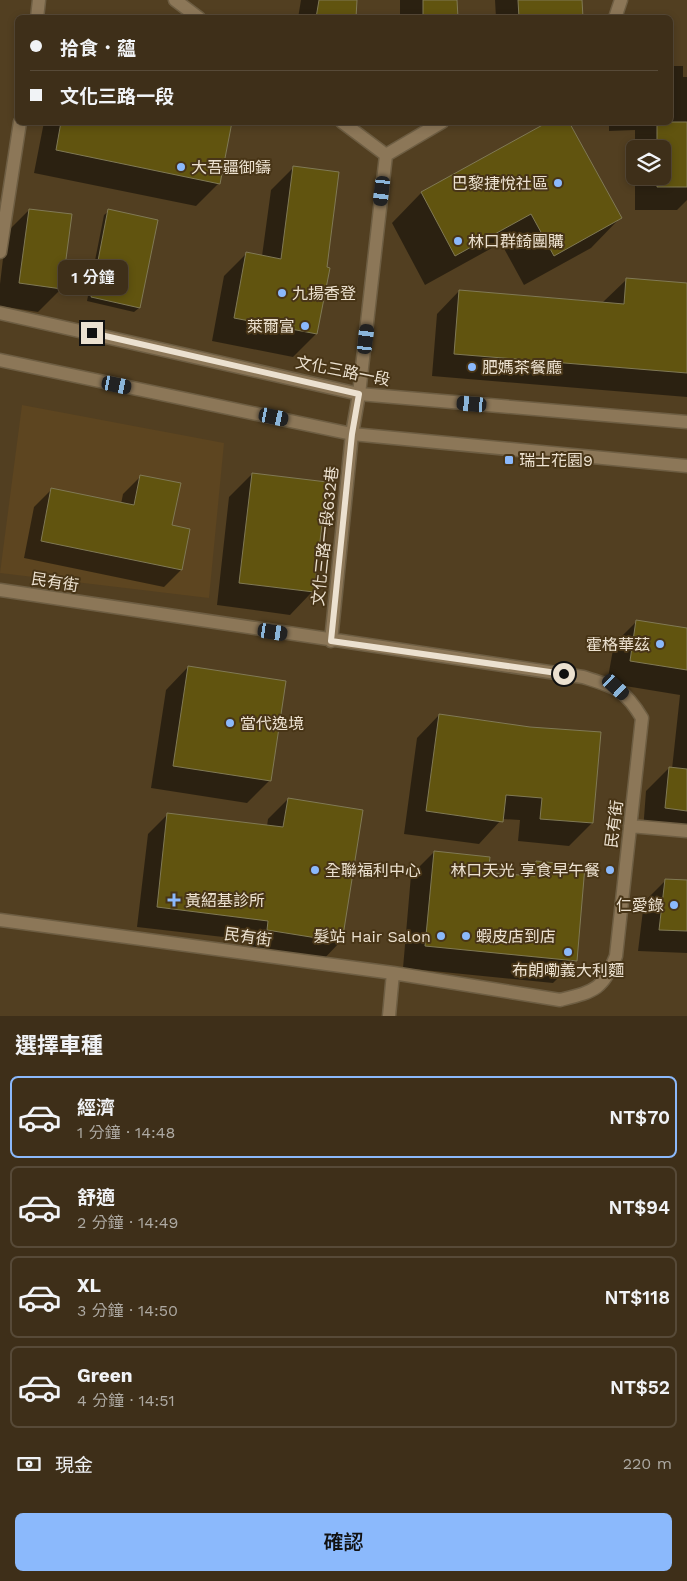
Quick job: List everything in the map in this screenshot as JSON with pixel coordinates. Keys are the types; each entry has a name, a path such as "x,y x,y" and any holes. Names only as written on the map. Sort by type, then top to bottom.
{"street":[{"path":"37,15 39,0"},
{"path":"175,0 195,15"},
{"path":"615,15 621,0"},
{"path":"0,252 20,125"},
{"path":"346,125 386,154 437,125"},
{"name":"文化三路一段632巷","path":"331,641 352,434 359,394 386,154"},
{"name":"文化三路一段","path":"0,313 359,394 687,422"},
{"path":"0,360 352,434 687,466"},
{"name":"民有街","path":"0,590 331,641 583,677 616,687 632,701 642,718 616,956 605,981 586,994 560,1000 393,973 0,920"},
{"path":"630,826 687,831"},
{"path":"389,1016 393,973"}],"shaded area":[{"path":"22,405 224,443 209,598 0,573"}],"building":[{"path":"319,0 357,0 356,15 316,15"},
{"path":"423,0 457,0 458,15 423,15"},
{"path":"518,0 582,0 583,15 519,15"},
{"path":"673,122 687,122 687,187 657,187 657,185 671,185 671,140 657,140 657,125 673,125"},
{"name":"大吾疆御鑄","path":"60,125 231,125 220,184 56,150"},
{"path":"543,125 571,125 622,218 554,256 531,214 455,256 421,192"},
{"path":"293,166 339,172 327,267 330,268 317,334 234,318 246,252 281,259"},
{"path":"29,209 72,214 62,289 19,283"},
{"path":"108,209 158,220 140,308 91,297"},
{"path":"626,278 687,283 687,373 454,354 459,290 624,304"},
{"path":"252,473 327,482 314,592 239,583"},
{"path":"140,475 181,483 172,525 190,529 182,570 41,541 51,488 134,505"},
{"name":"霍格華茲","path":"636,620 687,628 687,670 630,661"},
{"name":"當代逸境","path":"188,666 286,681 271,781 173,766"},
{"path":"439,714 530,727 601,732 593,823 540,819 542,798 506,795 503,822 426,811"},
{"path":"669,767 687,769 687,811 665,808"},
{"path":"288,798 363,810 342,942 267,930 268,921 157,907 167,813 283,827"},
{"path":"434,851 490,857 488,873 535,876 536,861 585,866 577,961 425,946"},
{"name":"仁愛錄","path":"665,879 687,880 687,931 659,930"}],"place":[{"name":"大吾疆御鑄","path":"181,167"},
{"name":"巴黎捷悅社區","path":"558,183"},
{"name":"林口群錡團購","path":"458,241"},
{"name":"九揚香登","path":"282,293"},
{"name":"萊爾富","path":"305,326"},
{"name":"肥媽茶餐廳","path":"472,367"},
{"name":"瑞士花園9","path":"509,460"},
{"name":"霍格華茲","path":"660,644"},
{"name":"當代逸境","path":"230,723"},
{"name":"全聯福利中心","path":"315,870"},
{"name":"林口天光 享食早午餐","path":"610,870"},
{"name":"黃紹基診所","path":"174,900"},
{"name":"仁愛錄","path":"674,905"},
{"name":"髮站 Hair Salon","path":"441,936"},
{"name":"蝦皮店到店","path":"466,936"},
{"name":"布朗嘞義大利麵","path":"568,952"}],"route":[{"path":"92,333 359,394 352,434 331,641 564,674"}]}
